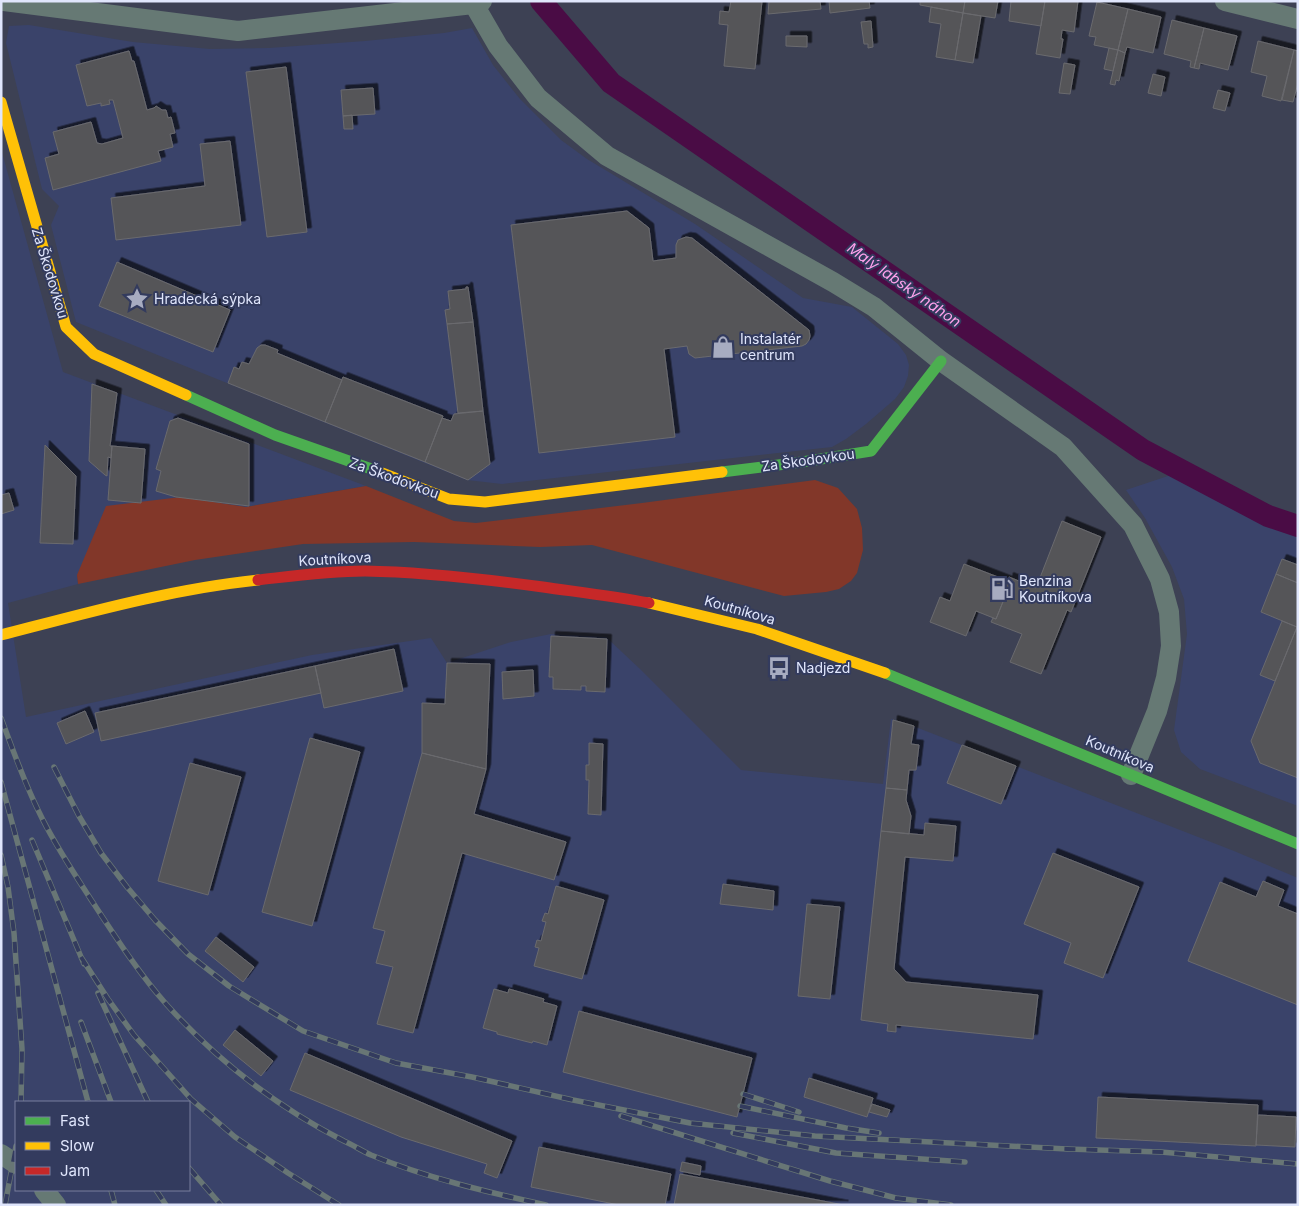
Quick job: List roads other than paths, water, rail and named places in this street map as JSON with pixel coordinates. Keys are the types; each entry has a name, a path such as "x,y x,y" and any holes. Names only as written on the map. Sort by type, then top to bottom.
{"main road":[{"name":"Za Škodovkou","path":"1,102 66,327 94,354 275,436 449,499 485,502 802,462 871,451 941,361"},
{"name":"Koutníkova","path":"1,636 138,600 237,582 322,573 390,572 490,580 643,602 756,630 882,672 1298,844"}],"street":[{"path":"4,1 238,32 475,2 498,46 538,98 607,156 834,282 874,307 941,361 1063,447 1133,525 1160,579 1166,596 1171,638 1166,678 1157,711 1131,775"},
{"path":"1225,1 1298,20"},
{"path":"1,1154 15,1163"},
{"path":"45,1191 56,1205"}],"waterway":[{"name":"Malý labský náhon","path":"541,1 611,83 1143,450 1268,516 1298,526"}],"railway":[{"path":"1,718 34,801 50,834 70,866 146,980 167,1005 206,1045 272,1098 319,1128 368,1153 435,1178 546,1205"},
{"path":"54,767 79,816 101,853 155,920 188,954 229,986 303,1031 396,1063 690,1123 815,1136 1161,1152 1298,1164"},
{"path":"1,782 88,1101"},
{"path":"32,840 84,964"},
{"path":"1,855 8,887 14,933 22,1049 21,1101"},
{"path":"81,957 134,1035 191,1099 235,1137 339,1205"},
{"path":"98,993 148,1101"},
{"path":"81,1022 111,1101"},
{"path":"743,1094 799,1112"},
{"path":"740,1106 879,1133"},
{"path":"621,1116 830,1181 896,1198 951,1205"},
{"path":"733,1133 836,1153 965,1162"},
{"path":"5,1205 15,1151"},
{"path":"190,1169 221,1205"},
{"path":"111,1191 115,1205"},
{"path":"157,1191 166,1205"}],"place":[{"name":"Hradecká sýpka","path":"137,299"},
{"name":"Instalatér centrum","path":"723,347"},
{"name":"Benzina Koutníkova","path":"1002,589"},
{"name":"Nadjezd","path":"779,668"}]}
